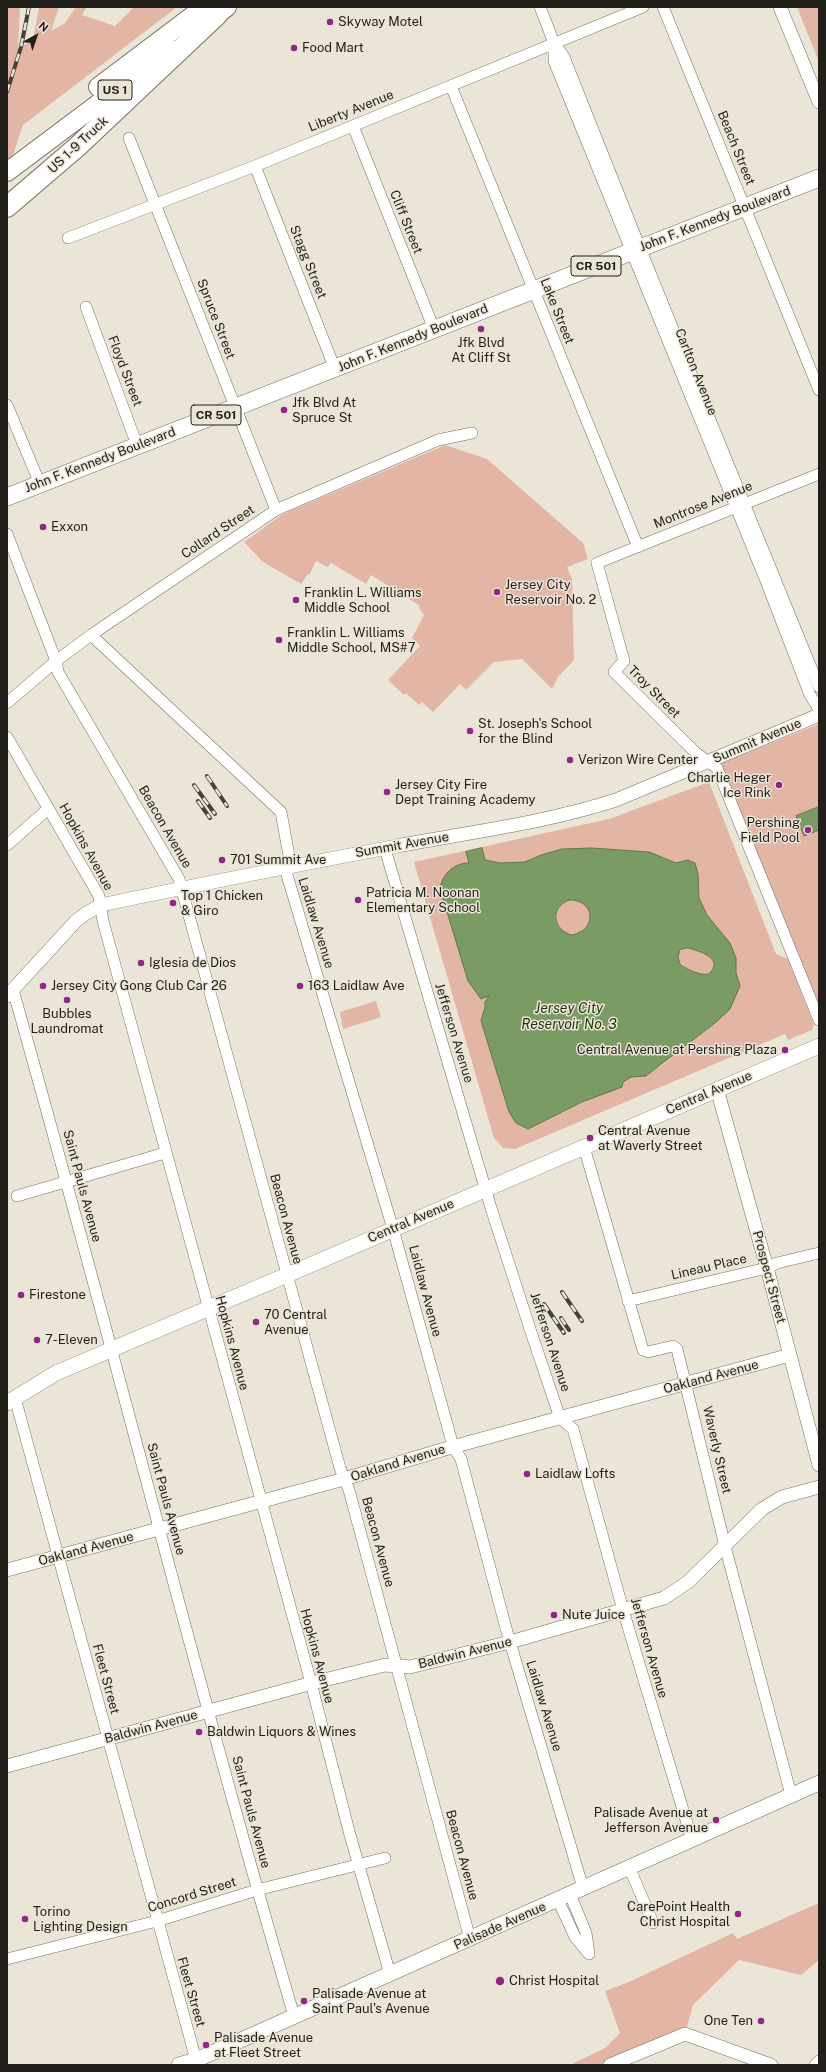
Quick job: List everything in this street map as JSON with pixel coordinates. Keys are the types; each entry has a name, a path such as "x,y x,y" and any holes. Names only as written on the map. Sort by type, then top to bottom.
{"highway":[{"name":"US 1","path":"12,160 216,10"},
{"name":"US 1-9 Truck","path":"7,207 36,183 216,10"}],"main road":[{"name":"John F. Kennedy Boulevard","path":"7,497 533,290 746,208 819,178"},
{"name":"Central Avenue","path":"11,1400 56,1373 287,1276 819,1046"},
{"name":"Palisade Avenue","path":"179,2065 196,2060 819,1783"}],"street":[{"name":"Carlton Avenue","path":"540,7 554,43 554,61 585,125 698,401 770,580 810,695 819,709"},
{"name":"Liberty Avenue","path":"68,238 254,166 643,7"},
{"name":"Beach Street","path":"663,7 819,390"},
{"path":"780,7 819,102"},
{"name":"Lake Street","path":"451,86 638,547"},
{"name":"Cliff Street","path":"353,126 434,329"},
{"name":"Spruce Street","path":"129,138 276,510"},
{"name":"Stagg Street","path":"254,166 335,368"},
{"name":"Floyd Street","path":"86,308 137,445"},
{"path":"7,405 40,484"},
{"name":"Collard Street","path":"7,703 56,660 91,634 276,510 438,440 472,433"},
{"name":"Montrose Avenue","path":"597,563 819,474"},
{"name":"Beacon Avenue","path":"7,534 56,660 58,672 179,879 182,888 287,1276 398,1666 470,1939"},
{"name":"Troy Street","path":"597,563 624,661 614,672 696,753 708,761"},
{"name":"Carlton Avenue","path":"770,580 819,687"},
{"name":"Laidlaw Avenue","path":"91,634 281,812 289,856 287,876 393,1229 453,1446 461,1459 510,1642 584,1888"},
{"name":"Summit Avenue","path":"10,993 76,921 101,905 288,866 590,809 616,800 819,715"},
{"name":"Hopkins Avenue","path":"7,737 48,809 96,888 101,905 103,921 165,1153 390,1974"},
{"path":"708,761 717,768 819,1020"},
{"path":"7,845 48,809"},
{"name":"Jefferson Avenue","path":"385,848 486,1189 560,1418 573,1429 624,1610 692,1840"},
{"name":"Saint Pauls Avenue","path":"10,993 67,1182 159,1530 257,1890 294,2016"},
{"name":"Prospect Street","path":"716,1090 767,1268 819,1465"},
{"name":"Waverly Street","path":"584,1147 643,1350 648,1352 673,1346 677,1349 725,1546 792,1795"},
{"path":"17,1196 165,1153"},
{"name":"Lineau Place","path":"628,1301 767,1268 777,1263 819,1253"},
{"name":"Oakland Avenue","path":"7,1570 159,1530 344,1479 453,1446 790,1355"},
{"name":"Fleet Street","path":"11,1400 58,1556 107,1740 196,2060"},
{"name":"Baldwin Avenue","path":"7,1766 385,1665 410,1667 510,1642 664,1598 688,1582 762,1509 782,1497 819,1487"},
{"name":"Concord Street","path":"7,1958 14,1958 157,1921 257,1890 385,1858"},
{"path":"629,1867 653,1923"},
{"path":"610,2065 685,2034 703,2039 771,2065"},
{"path":"815,2065 819,2061"}],"shaded area":[{"path":"7,7 20,7 18,48 33,40 39,7 59,7 51,31 65,23 76,7 87,7 82,15 115,26 134,7 177,7 23,125 7,173"},
{"path":"797,7 819,7 819,62"},
{"path":"445,445 487,459 583,543 588,559 567,567 572,579 574,660 558,677 552,689 522,659 494,662 466,690 460,684 433,712 422,702 419,705 406,693 404,695 388,680 420,646 412,638 424,615 419,608 420,606 371,575 366,584 331,563 328,567 316,561 310,574 308,574 301,584 263,562 244,542 283,514"},
{"path":"819,724 819,1013 719,764"},
{"path":"709,782 776,954 788,959 814,1025 812,1030 788,1040 785,1034 515,1149 503,1148 494,1138 414,862 609,819","holes":["592,848 649,852 676,863 688,860 699,885 699,898 706,915 730,943 736,958 736,973 739,986 715,1023 665,1063 646,1076 631,1077 600,1094 528,1129 516,1123 509,1112 481,1021 489,996 481,999 468,981 467,864 482,849 485,860 500,863 525,862 541,855 562,849"]},
{"path":"570,900 576,900 580,901 587,907 590,917 589,924 583,931 576,934 570,934 566,933 559,927 556,920 556,914 557,910 563,903"},
{"path":"688,948 709,956 714,964 709,974 693,972 680,963 678,957 680,951"},
{"path":"376,1001 381,1017 343,1029 340,1012"},
{"path":"819,1903 819,1960 801,1975 739,1960 693,2005 685,2034 609,2065 570,2065 605,2048 620,2033 605,1991 629,1982 733,1933 737,1939"}],"water":[{"path":"819,807 819,830 804,836 796,816"},
{"name":"Jersey City Reservoir No. 3","path":"482,848 485,860 500,863 525,862 541,855 562,849 592,848 649,852 676,863 688,860 695,863 698,874 699,898 707,915 730,943 736,958 736,973 740,986 730,1009 715,1023 646,1076 631,1077 623,1082 622,1087 582,1102 528,1129 516,1123 509,1112 481,1021 485,1002 489,996 481,999 468,981 440,889 443,879 450,870 458,865 469,863 466,852","holes":["569,900 578,901 584,904 590,915 586,927 580,932 572,935 561,929 557,924 556,919 558,908","688,948 709,956 714,964 709,974 697,973 680,964 678,957 680,950"]}],"railway":[{"path":"7,92 21,47 29,7"},
{"path":"207,776 227,806"},
{"path":"194,785 215,814"},
{"path":"198,801 210,818"},
{"path":"562,1292 582,1321"},
{"path":"544,1304 564,1333"},
{"path":"561,1318 569,1330"}],"place":[{"name":"Skyway Motel","path":"330,22"},
{"name":"Food Mart","path":"294,48"},
{"name":"Jfk Blvd At Cliff St","path":"481,329"},
{"name":"Jfk Blvd At Spruce St","path":"284,410"},
{"name":"Exxon","path":"43,527"},
{"name":"Jersey City Reservoir No. 2","path":"497,592"},
{"name":"Franklin L. Williams Middle School","path":"296,600"},
{"name":"Franklin L. Williams Middle School, MS#7","path":"279,640"},
{"name":"St. Joseph's School for the Blind","path":"470,731"},
{"name":"Verizon Wire Center","path":"570,760"},
{"name":"Charlie Heger Ice Rink","path":"779,785"},
{"name":"Jersey City Fire Dept Training Academy","path":"387,792"},
{"name":"Pershing Field Pool","path":"808,830"},
{"name":"701 Summit Ave","path":"222,860"},
{"name":"Patricia M. Noonan Elementary School","path":"358,900"},
{"name":"Top 1 Chicken & Giro","path":"173,903"},
{"name":"Iglesia de Dios","path":"141,963"},
{"name":"Jersey City Gong Club Car 26","path":"43,986"},
{"name":"163 Laidlaw Ave","path":"300,986"},
{"name":"Bubbles Laundromat","path":"67,1000"},
{"name":"Central Avenue at Pershing Plaza","path":"785,1050"},
{"name":"Central Avenue at Waverly Street","path":"590,1138"},
{"name":"Firestone","path":"21,1295"},
{"name":"70 Central Avenue","path":"256,1322"},
{"name":"7-Eleven","path":"37,1340"},
{"name":"Laidlaw Lofts","path":"527,1474"},
{"name":"Nute Juice","path":"554,1615"},
{"name":"Baldwin Liquors & Wines","path":"199,1732"},
{"name":"Palisade Avenue at Jefferson Avenue","path":"716,1820"},
{"name":"CarePoint Health Christ Hospital","path":"738,1914"},
{"name":"Torino Lighting Design","path":"25,1919"},
{"name":"Christ Hospital","path":"500,1981"},
{"name":"Palisade Avenue at Saint Paul's Avenue","path":"304,2001"},
{"name":"One Ten","path":"761,2021"},
{"name":"Palisade Avenue at Fleet Street","path":"206,2045"}]}
